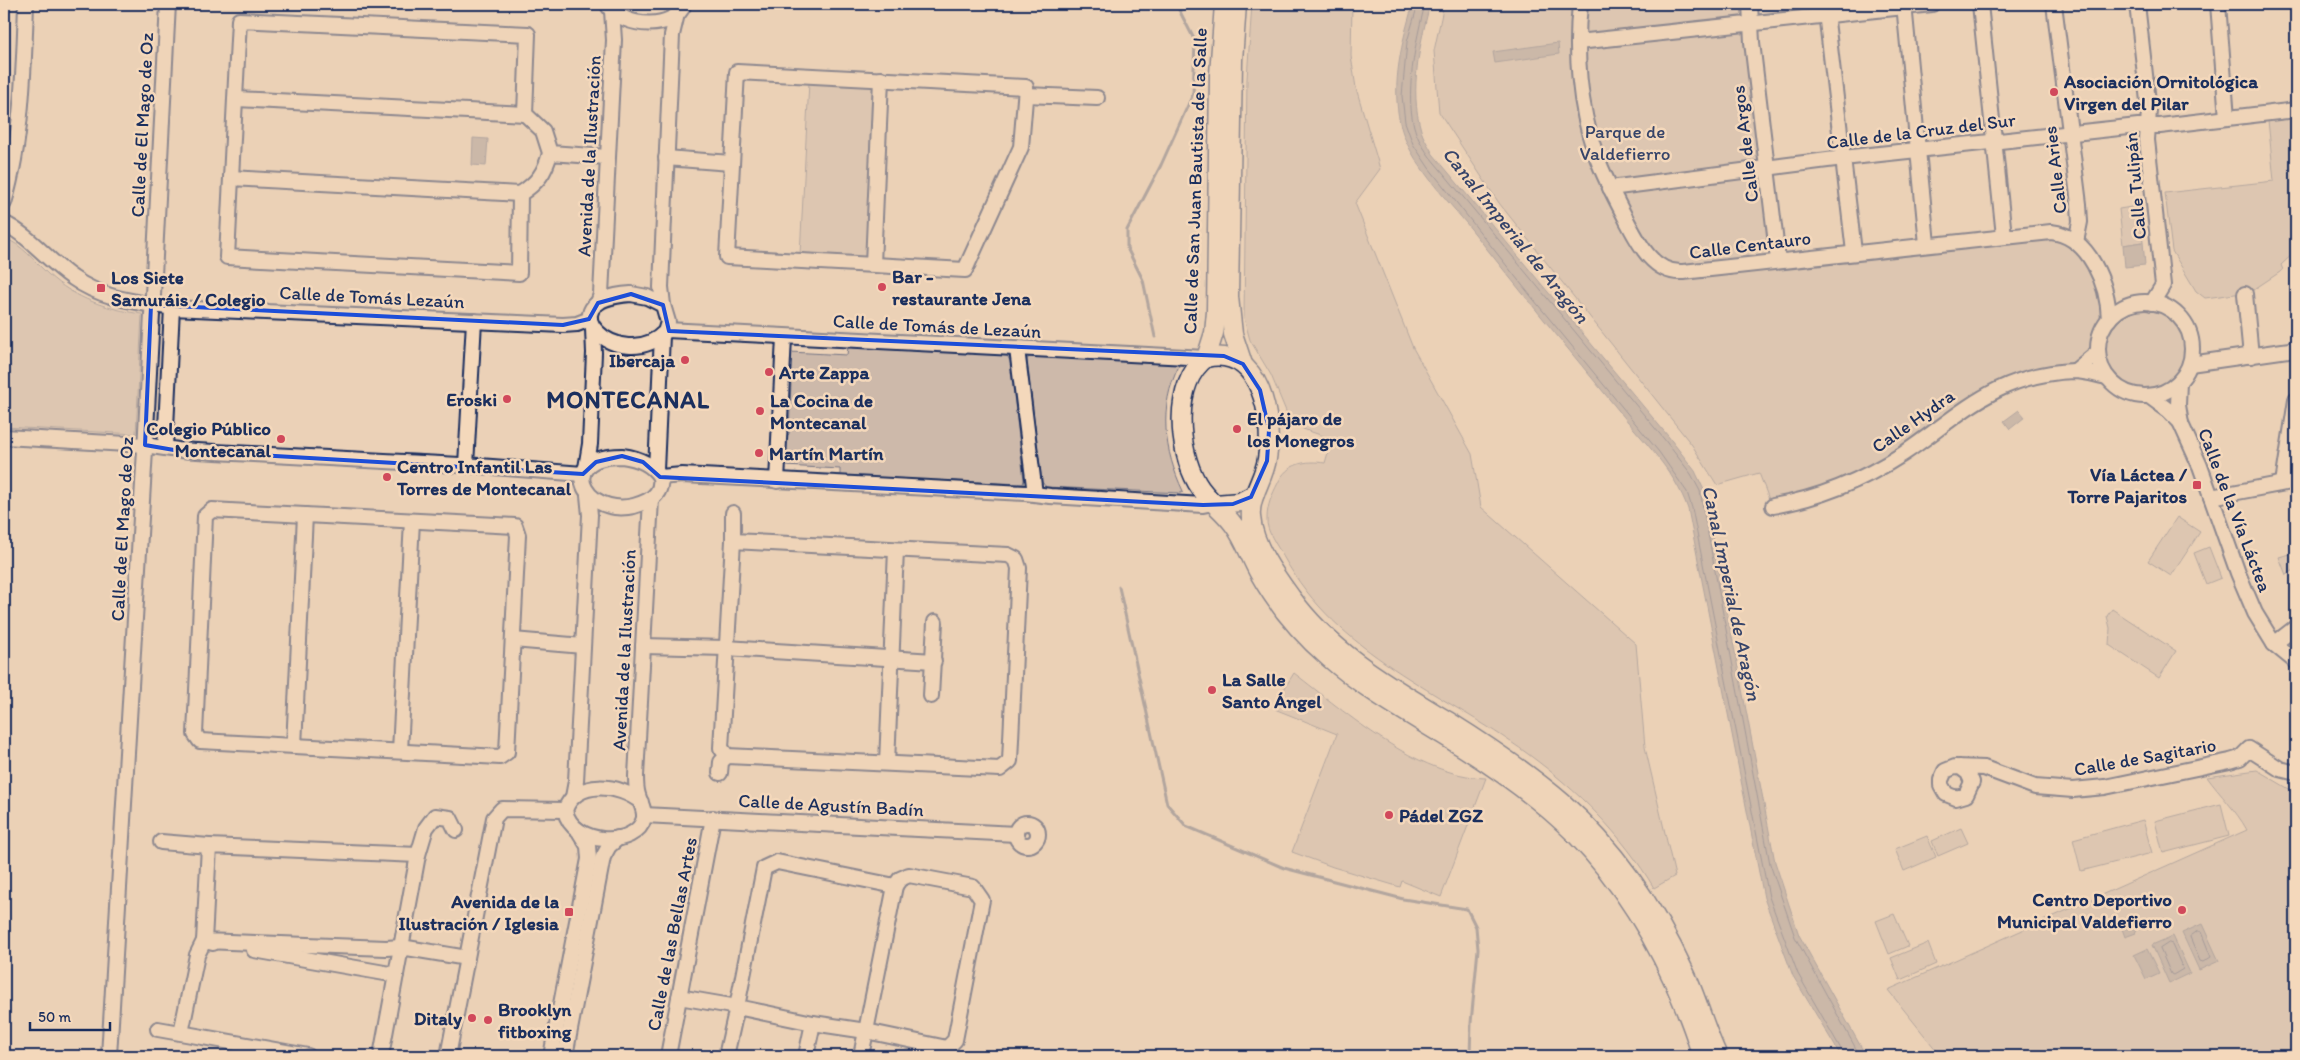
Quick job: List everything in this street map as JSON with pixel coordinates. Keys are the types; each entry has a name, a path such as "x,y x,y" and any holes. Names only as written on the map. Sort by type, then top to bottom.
{"main road":[{"name":"Calle de San Juan Bautista de la Salle","path":"1224,4 1219,75 1216,312 1214,333 1206,358 1194,371 1186,391 1182,409 1182,434 1190,468 1203,492 1237,528 1255,566 1279,604 1318,648 1362,684 1477,756 1525,790 1560,819 1597,859 1631,903 1658,948 1680,997 1702,1056"},
{"name":"Calle de San Juan Bautista de la Salle","path":"1237,4 1233,60 1229,297 1233,334 1243,364 1260,390 1269,430 1267,461 1255,494 1251,518 1260,546 1283,586 1315,626 1348,657 1380,680 1487,746 1538,782 1576,816 1617,861 1637,887 1686,974 1718,1056"},
{"name":"Calle de San Juan Bautista de la Salle","path":"1206,358 1224,356 1243,364"},
{"path":"1214,503 1240,502 1255,494"}],"street":[{"path":"4,203 21,98 26,4"},
{"name":"Calle de El Mago de Oz","path":"110,1056 168,4"},
{"name":"Calle Centauro","path":"1580,4 1578,42 1583,98 1591,140 1610,188 1632,231 1652,259 1662,269 1683,272 1778,260 2051,232 2063,234 2076,242 2095,267 2103,283 2108,301 2109,319"},
{"name":"Calle de Argos","path":"1750,4 1766,168 1778,260"},
{"path":"1578,42 1751,22 1825,9 1932,4"},
{"path":"1980,4 2004,236"},
{"name":"Calle Aries","path":"2054,4 2080,222 2076,242"},
{"name":"Calle Tulipán","path":"2137,4 2149,110 2148,140 2162,285 2152,303"},
{"path":"2218,4 2227,118"},
{"path":"1904,5 1927,244"},
{"path":"610,7 627,19 644,23 658,22 680,9"},
{"name":"Avenida de la Ilustración","path":"598,303 601,294 614,40 610,7"},
{"path":"588,495 601,503 620,507 638,505 652,499 659,490 658,473 664,333 668,317 663,305 661,287 666,158 672,35 680,9"},
{"path":"1825,9 1854,252"},
{"path":"520,194 519,273 227,257 239,20 528,34 525,114"},
{"path":"737,72 1026,88 1026,94 1021,147 965,270 872,264 726,263 737,72"},
{"path":"872,264 881,79"},
{"path":"1026,94 1097,98"},
{"path":"231,178 520,194 537,182 544,173 550,153 543,131 525,114 236,99"},
{"name":"Calle de la Cruz del Sur","path":"1610,188 1843,158 2296,110"},
{"path":"550,153 607,157"},
{"path":"666,158 731,163"},
{"name":"Calle de Tomás Lezaún","path":"4,223 32,242 66,273 79,282 112,297 151,305 172,308 571,325 591,324"},
{"name":"Calle Centauro","path":"2103,283 2118,296 2133,304"},
{"path":"551,1056 589,859 588,846 580,833 569,824 565,810 576,789 590,515 588,495 582,485 590,444 594,353 591,324 592,310 598,303 613,296 631,294 647,297 663,305"},
{"path":"2245,294 2251,356"},
{"path":"2152,303 2170,309 2188,329 2192,346 2190,364 2179,382 2165,392 2149,396 2130,394 2114,384 2103,370 2098,352 2100,334 2109,319 2120,309 2133,304 2152,303"},
{"path":"165,447 172,308"},
{"path":"466,465 474,321"},
{"path":"591,324 608,340 622,345 639,345 664,333"},
{"name":"Calle de Tomás de Lezaún","path":"664,333 1206,358"},
{"path":"777,482 784,338"},
{"path":"1017,349 1035,494"},
{"path":"2190,364 2296,350"},
{"path":"2075,371 2098,352"},
{"name":"Calle Hydra","path":"1773,506 1816,496 1846,486 1908,450 1981,397 1997,389 2033,378 2075,371 2107,377"},
{"name":"Calle de la Vía Láctea","path":"2179,382 2178,405 2181,424 2255,613 2274,644 2292,660"},
{"name":"Calle de la Vía Láctea","path":"2149,396 2168,410 2181,424"},
{"path":"2211,497 2290,482 2296,400"},
{"path":"4,438 145,445 178,450 584,471 600,460 622,456 643,462 658,473 682,476 1035,494 1204,505 1214,503"},
{"name":"Avenida de la Ilustración","path":"642,809 637,794 636,776 652,499"},
{"path":"212,510 305,515 515,526 518,534 507,752 500,757 200,741 195,734 206,516 212,510"},
{"path":"727,756 721,748 733,513"},
{"path":"294,746 305,515"},
{"path":"400,751 412,521"},
{"path":"720,773 721,762 727,756 1000,769 1010,761 1019,568 1016,559 1008,555 733,541"},
{"path":"887,763 896,550"},
{"path":"931,696 935,622"},
{"path":"2274,644 2296,627"},
{"path":"513,640 583,646"},
{"path":"643,646 726,648 934,661"},
{"name":"Calle de Sagitario","path":"1960,767 1992,771 2035,787 2055,790 2089,789 2230,761 2240,758 2249,749 2280,769 2296,773"},
{"path":"1971,788 1971,777 1964,769 1960,767 1950,768 1945,771 1941,780 1942,790 1956,798 1966,795 1984,775 1992,771"},
{"path":"573,797 592,789 612,788 627,793 642,809 640,826 635,832 618,838 599,838 580,833"},
{"path":"448,1056 494,818 497,812 510,808 565,810"},
{"name":"Calle de Agustín Badín","path":"642,809 713,818 1016,834"},
{"path":"381,1056 418,855 426,828 436,816 450,818 456,830"},
{"name":"Calle de las Bellas Artes","path":"668,1056 713,818"},
{"path":"565,1056 602,857 609,846 618,838"},
{"path":"161,842 209,846 418,855"},
{"path":"181,1033 197,956 204,941 209,846"},
{"path":"726,1056 764,868 777,862 895,886"},
{"path":"679,997 813,1023 866,1031 947,1048 955,1040 982,900 973,887 909,875 900,879 895,886 866,1031 861,1056"},
{"path":"204,941 401,947 468,958"},
{"path":"204,941 396,975"},
{"path":"806,1056 813,1023"},
{"path":"158,1029 308,1056"}],"highlighted area":[{"path":"631,294 663,305 669,331 1224,356 1243,364 1260,390 1269,430 1267,461 1251,497 1233,504 1203,505 660,477 643,462 622,456 596,462 583,474 174,450 145,445 151,305 563,325 589,319 598,303"}],"green space":[{"path":"1252,4 1352,4 1351,56 1356,88 1380,169 1355,203 1413,348 1472,454 1481,507 1636,644 1645,747 1675,876 1654,888 1642,869 1613,832 1564,783 1495,731 1427,690 1362,646 1333,620 1306,591 1270,533 1267,524 1268,509 1282,476 1286,471 1298,464 1311,462 1325,463 1332,439 1303,429 1288,416 1271,375 1250,340 1244,318 1247,79"},
{"name":"Parque de Valdefierro","path":"1444,4 1750,4 1774,266 2055,236 2062,239 2081,257 2104,294 2106,314 2097,326 2090,355 2082,363 2015,376 1987,388 1897,451 1835,484 1770,502 1759,473 1717,485 1692,445 1499,203 1439,112 1434,51"},
{"path":"809,82 875,86 867,258 800,255"},
{"path":"2296,117 2296,251 2281,265 2283,270 2250,292 2205,298 2196,291 2172,251 2165,193 2274,181 2268,120"},
{"path":"2138,206 2143,242 2123,245 2119,209"},
{"path":"4,238 17,244 58,283 69,290 104,306 142,314 136,434 4,427"},
{"path":"2144,309 2160,312 2173,321 2182,334 2185,350 2182,366 2173,379 2160,388 2144,391 2128,388 2115,379 2106,366 2103,350 2106,334 2115,321 2128,312"},
{"path":"848,347 1007,355 1010,361 1023,484 840,476 840,469 785,466 785,437 789,434 790,352 847,355"},
{"path":"1031,356 1177,364 1179,366 1168,397 1166,429 1171,460 1183,491 1182,493 1046,487 1042,482 1027,363 1027,359"},
{"path":"2177,517 2200,532 2171,576 2148,561"},
{"path":"2209,547 2221,578 2206,584 2194,553"},
{"path":"2294,553 2296,569 2286,575 2279,557"},
{"path":"2112,609 2176,651 2159,678 2109,645 2110,628 2107,616"},
{"name":"Pádel ZGZ","path":"1294,673 1360,724 1409,755 1434,767 1460,775 1486,778 1441,897 1402,881 1400,887 1333,867 1292,852 1337,734 1273,707"},
{"name":"Centro Deportivo Municipal Valdefierro","path":"2257,770 2296,793 2296,1056 1941,1056 1888,990 2247,830 2207,777"},
{"path":"2221,804 2229,836 2163,853 2155,821"},
{"path":"2143,820 2152,853 2081,871 2073,839"},
{"path":"1961,828 1968,843 1938,856 1932,841"},
{"path":"1927,836 1936,857 1904,871 1895,849"},
{"path":"1894,914 1908,946 1889,954 1876,921"},
{"path":"1928,943 1936,964 1900,980 1891,958"}],"water":[{"name":"Canal Imperial de Aragón","path":"1413,4 1430,4 1417,67 1416,99 1421,130 1433,154 1668,436 1695,471 1704,490 1775,862 1799,935 1866,1056 1841,1056 1793,976 1764,898 1688,509 1682,495 1658,457 1430,179 1404,137 1398,108 1397,78 1405,33"},
{"path":"1558,43 1559,54 1495,63 1493,52"},
{"path":"473,138 488,139 486,166 472,165"},
{"path":"2143,242 2145,265 2125,267 2123,245"},
{"path":"2019,410 2025,417 2010,429 2004,421"},
{"path":"2131,922 2136,933 2125,937 2121,926"},
{"path":"2202,924 2219,961 2199,970 2182,933"},
{"path":"2173,936 2190,973 2169,983 2152,945"},
{"path":"2147,949 2159,973 2146,979 2134,955"}],"waterway":[{"path":"1155,337 1143,280 1127,248 1127,230 1161,165 1193,94 1195,41 1176,4"},
{"path":"1119,587 1167,804 1186,826 1284,868 1403,899 1467,909 1476,927 1478,949 1470,1056"}],"place":[{"name":"Asociación Ornitológica Virgen del Pilar","path":"2054,92"},
{"name":"Bar - restaurante Jena","path":"882,287"},
{"name":"Los Siete Samuráis / Colegio","path":"101,288"},
{"name":"Ibercaja","path":"685,360"},
{"name":"Arte Zappa","path":"769,372"},
{"name":"Eroski","path":"507,399"},
{"name":"La Cocina de Montecanal","path":"760,411"},
{"name":"El pájaro de los Monegros","path":"1237,429"},
{"name":"Colegio Público Montecanal","path":"281,439"},
{"name":"Martín Martín","path":"759,453"},
{"name":"Centro Infantil Las Torres de Montecanal","path":"387,477"},
{"name":"Vía Láctea / Torre Pajaritos","path":"2197,485"},
{"name":"La Salle Santo Ángel","path":"1212,690"},
{"name":"Pádel ZGZ","path":"1389,815"},
{"name":"Centro Deportivo Municipal Valdefierro","path":"2182,910"},
{"name":"Avenida de la Ilustración / Iglesia","path":"569,912"},
{"name":"Ditaly","path":"472,1018"},
{"name":"Brooklyn fitboxing","path":"488,1020"}],"district":[{"name":"MONTECANAL","path":"628,399"}]}
